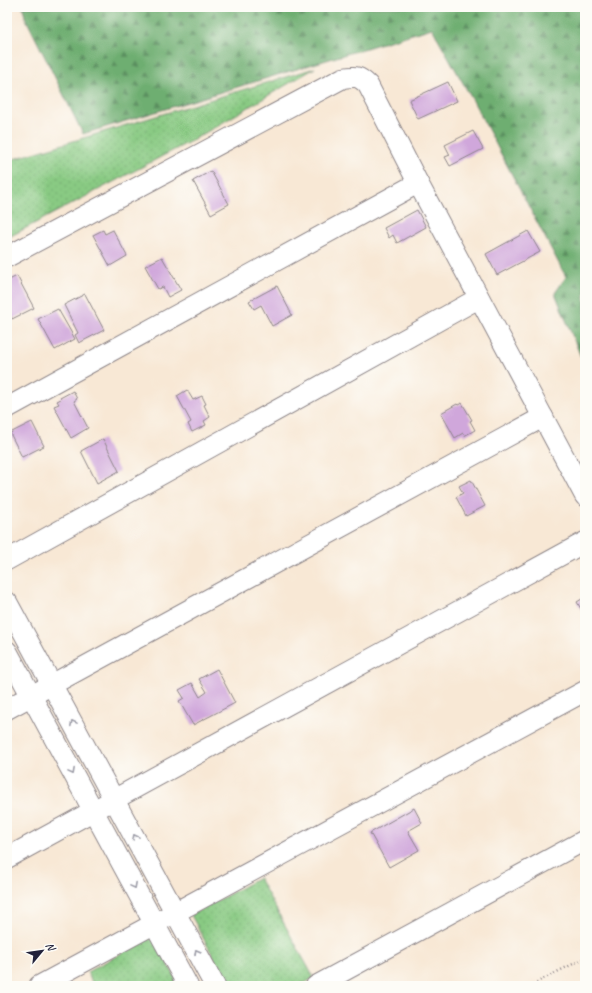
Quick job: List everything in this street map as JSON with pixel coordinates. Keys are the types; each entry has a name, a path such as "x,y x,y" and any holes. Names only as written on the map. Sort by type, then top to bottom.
{"street":[{"path":"7,257 343,78 353,76 360,78 368,85 418,183 585,496"},
{"path":"7,408 418,183"},
{"path":"7,560 479,298"},
{"path":"7,709 543,417"},
{"path":"7,858 585,542"},
{"path":"7,602 215,986"},
{"path":"7,651 188,986"},
{"path":"39,986 585,691"},
{"path":"316,986 585,840"}],"path":[{"path":"529,986 585,958"}],"green space":[{"path":"23,7 585,7 585,367 555,293 566,277 472,99 432,28 83,134 25,17"},
{"path":"315,68 193,140 7,238 7,161"},
{"path":"259,878 314,978 299,986 229,986 191,915"},
{"path":"153,936 180,986 94,986 87,972"}],"building":[{"path":"448,82 457,101 418,119 409,100"},
{"path":"473,131 483,149 450,166 445,157 450,155 445,145"},
{"path":"211,171 229,204 211,214 193,181"},
{"path":"417,210 426,227 397,243 393,235 389,238 384,228"},
{"path":"103,230 105,234 113,230 127,256 110,266 93,235"},
{"path":"528,231 540,252 497,275 486,254"},
{"path":"162,257 181,290 168,297 163,287 158,289 145,266"},
{"path":"17,276 34,308 12,319 7,309 7,281"},
{"path":"277,286 292,315 272,326 261,305 254,309 249,301"},
{"path":"85,294 104,330 79,343 75,335 78,333 64,305"},
{"path":"58,309 75,339 55,350 38,319"},
{"path":"187,390 193,400 202,396 206,404 204,405 210,417 204,421 206,425 192,432 188,424 191,422 177,396"},
{"path":"73,391 77,399 74,401 88,428 71,438 54,406 59,404 57,401 61,399 60,398"},
{"path":"462,403 472,420 470,421 475,430 464,436 463,433 455,438 441,413 457,404"},
{"path":"32,422 44,446 22,457 10,433"},
{"path":"103,439 119,471 97,483 81,451"},
{"path":"471,480 485,506 466,516 456,497 463,493 459,486"},
{"path":"585,597 585,616 577,602"},
{"path":"217,669 235,703 193,725 179,701 184,698 179,690 192,683 200,697 207,692 199,679"},
{"path":"414,808 422,823 408,831 419,850 389,867 370,833"}]}
